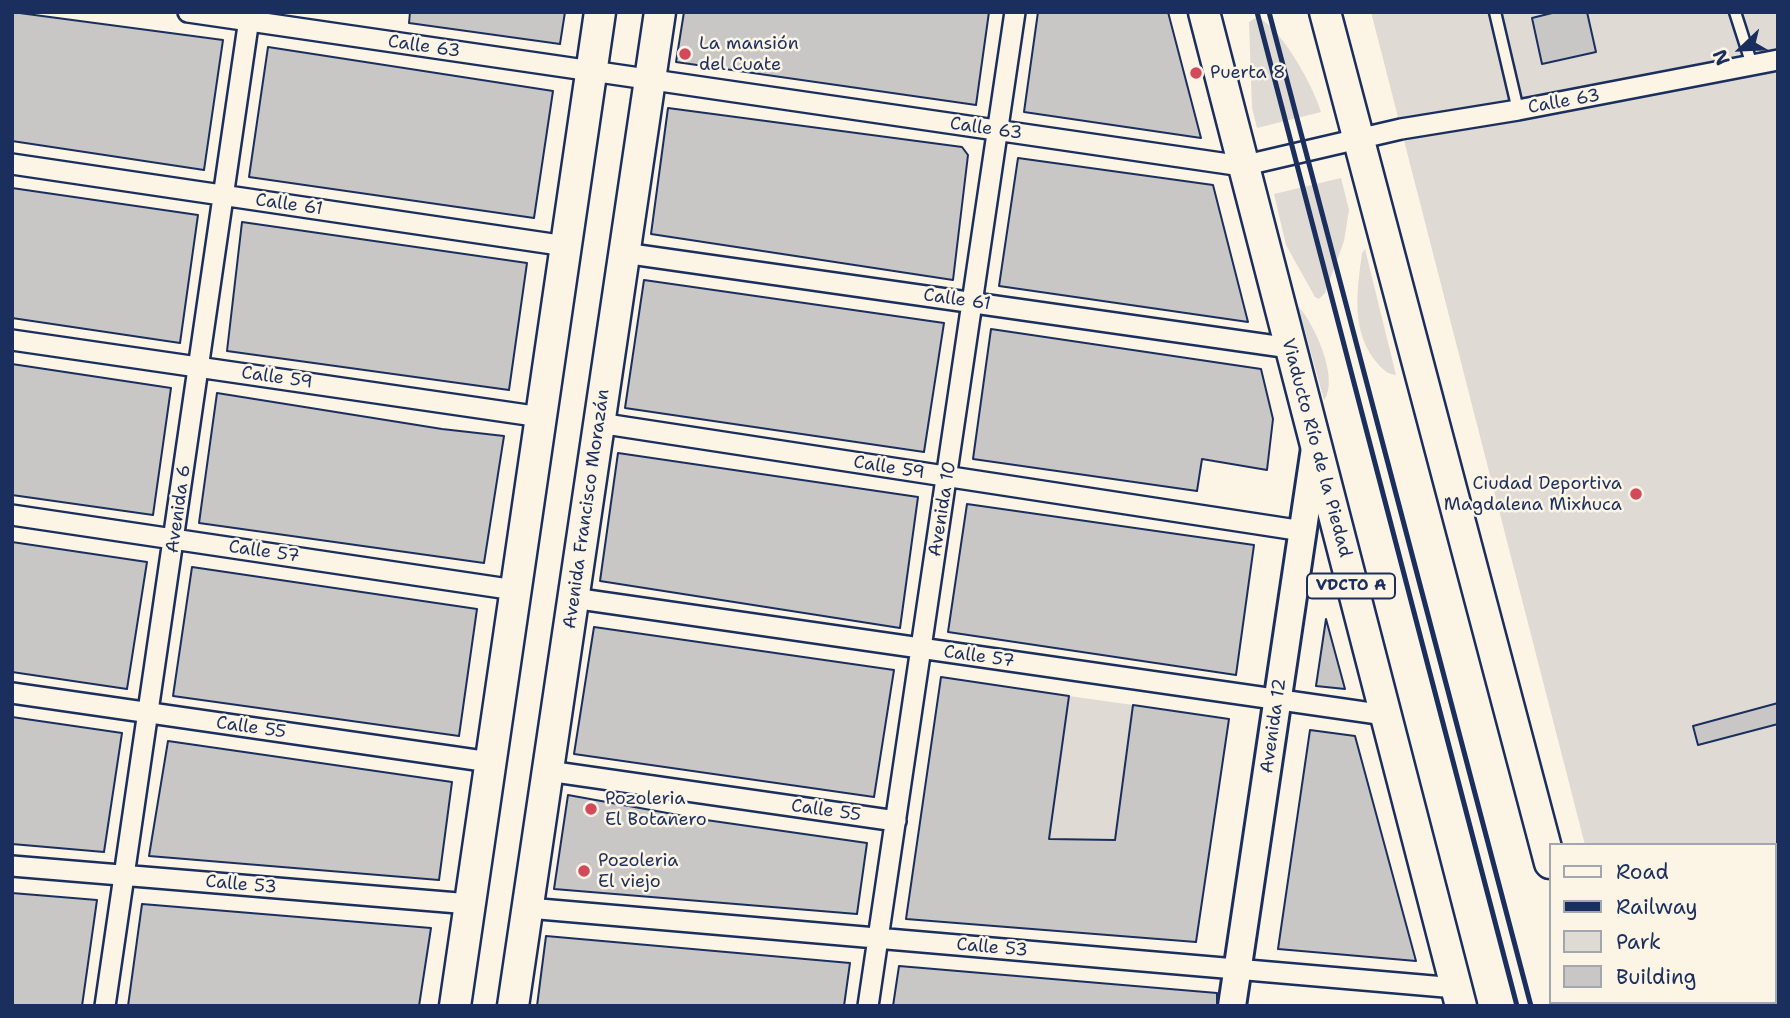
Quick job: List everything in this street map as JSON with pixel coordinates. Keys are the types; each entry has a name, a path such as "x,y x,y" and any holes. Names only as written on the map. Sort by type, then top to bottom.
{"main road":[{"path":"455,1006 600,12"},
{"name":"Avenida Francisco Morazán","path":"513,1006 660,12"},
{"name":"Viaducto Río de la Piedad","path":"1203,12 1458,997"},
{"path":"1325,12 1548,855"}],"street":[{"name":"Calle 63","path":"188,12 249,17 650,80 1242,166 1401,129 1518,110 1778,60"},
{"name":"Avenida 10","path":"868,1006 1016,12"},
{"name":"Avenida 6","path":"105,1006 249,17"},
{"name":"Calle 61","path":"12,164 566,246"},
{"name":"Calle 61","path":"624,253 1290,348"},
{"name":"Calle 59","path":"12,340 541,417"},
{"name":"Calle 59","path":"599,424 1303,531"},
{"name":"Avenida 12","path":"1233,1006 1315,446"},
{"name":"Calle 57","path":"12,515 516,590"},
{"name":"Calle 57","path":"573,598 1385,715"},
{"name":"Calle 55","path":"12,694 490,762"},
{"name":"Calle 55","path":"548,771 896,821"},
{"name":"Calle 53","path":"12,866 470,904"},
{"name":"Calle 53","path":"527,908 1238,969 1458,997"}],"lane":[{"path":"1495,12 1518,110"},
{"path":"1735,12 1752,65"}],"green space":[{"name":"Ciudad Deportiva Magdalena Mixhuca","path":"1371,12 1778,12 1778,1006 1628,1004 1776,1004 1776,843 1584,843"},
{"path":"1257,17 1286,45 1304,74 1321,112 1257,128 1252,108 1249,22"},
{"path":"1341,178 1349,210 1344,241 1325,293 1319,299 1315,297 1286,245 1274,194"},
{"path":"1365,249 1396,375 1386,371 1369,352 1359,325 1358,282 1362,253"},
{"path":"1298,306 1311,325 1327,366 1328,391 1324,400"},
{"path":"1069,696 1133,705 1115,840 1049,839"}],"building":[{"path":"12,12 223,40 204,170 12,141"},
{"path":"410,12 565,12 560,44 409,23"},
{"path":"684,12 989,12 976,105 676,62"},
{"path":"1038,12 1168,12 1201,138 1024,112"},
{"path":"1556,12 1587,12 1596,52 1542,64 1532,18"},
{"path":"268,47 553,91 534,218 249,177"},
{"path":"668,108 962,147 968,155 953,280 651,234"},
{"path":"1018,158 1213,185 1248,322 999,286"},
{"path":"12,188 198,215 180,343 12,318"},
{"path":"242,222 527,263 509,390 227,351"},
{"path":"644,280 944,323 924,452 625,408"},
{"path":"991,329 1261,369 1273,419 1267,470 1202,459 1197,491 973,459"},
{"path":"12,364 171,388 153,515 12,495"},
{"path":"217,393 442,429 504,436 484,563 199,523"},
{"path":"618,453 918,497 900,628 600,581"},
{"path":"967,504 1254,545 1236,675 948,632"},
{"path":"12,542 147,562 127,689 12,672"},
{"path":"192,567 477,609 459,736 173,696"},
{"path":"1326,619 1345,689 1316,686"},
{"path":"594,627 894,670 874,797 574,754"},
{"path":"941,677 1069,696 1049,839 1115,840 1133,705 1229,719 1196,942 906,919"},
{"path":"1778,703 1778,724 1698,745 1693,726"},
{"path":"12,717 122,733 104,852 12,844"},
{"path":"1310,730 1355,736 1416,961 1278,949"},
{"path":"168,741 452,782 439,880 149,856"},
{"path":"568,795 706,820 867,843 857,914 554,889"},
{"path":"12,893 97,900 82,1006 12,1006"},
{"path":"142,904 431,928 419,1006 128,1006"},
{"path":"546,936 850,963 844,1006 537,1006"},
{"path":"899,966 1217,993 1217,1006 893,1006"}],"railway":[{"path":"1257,12 1517,1006"},
{"path":"1269,12 1531,1006"}],"place":[{"name":"La mansión del Cuate","path":"685,54"},
{"name":"Puerta 8","path":"1196,73"},
{"name":"Ciudad Deportiva Magdalena Mixhuca","path":"1636,494"},
{"name":"Pozoleria El Botanero","path":"591,809"},
{"name":"Pozoleria El viejo","path":"584,871"}]}
